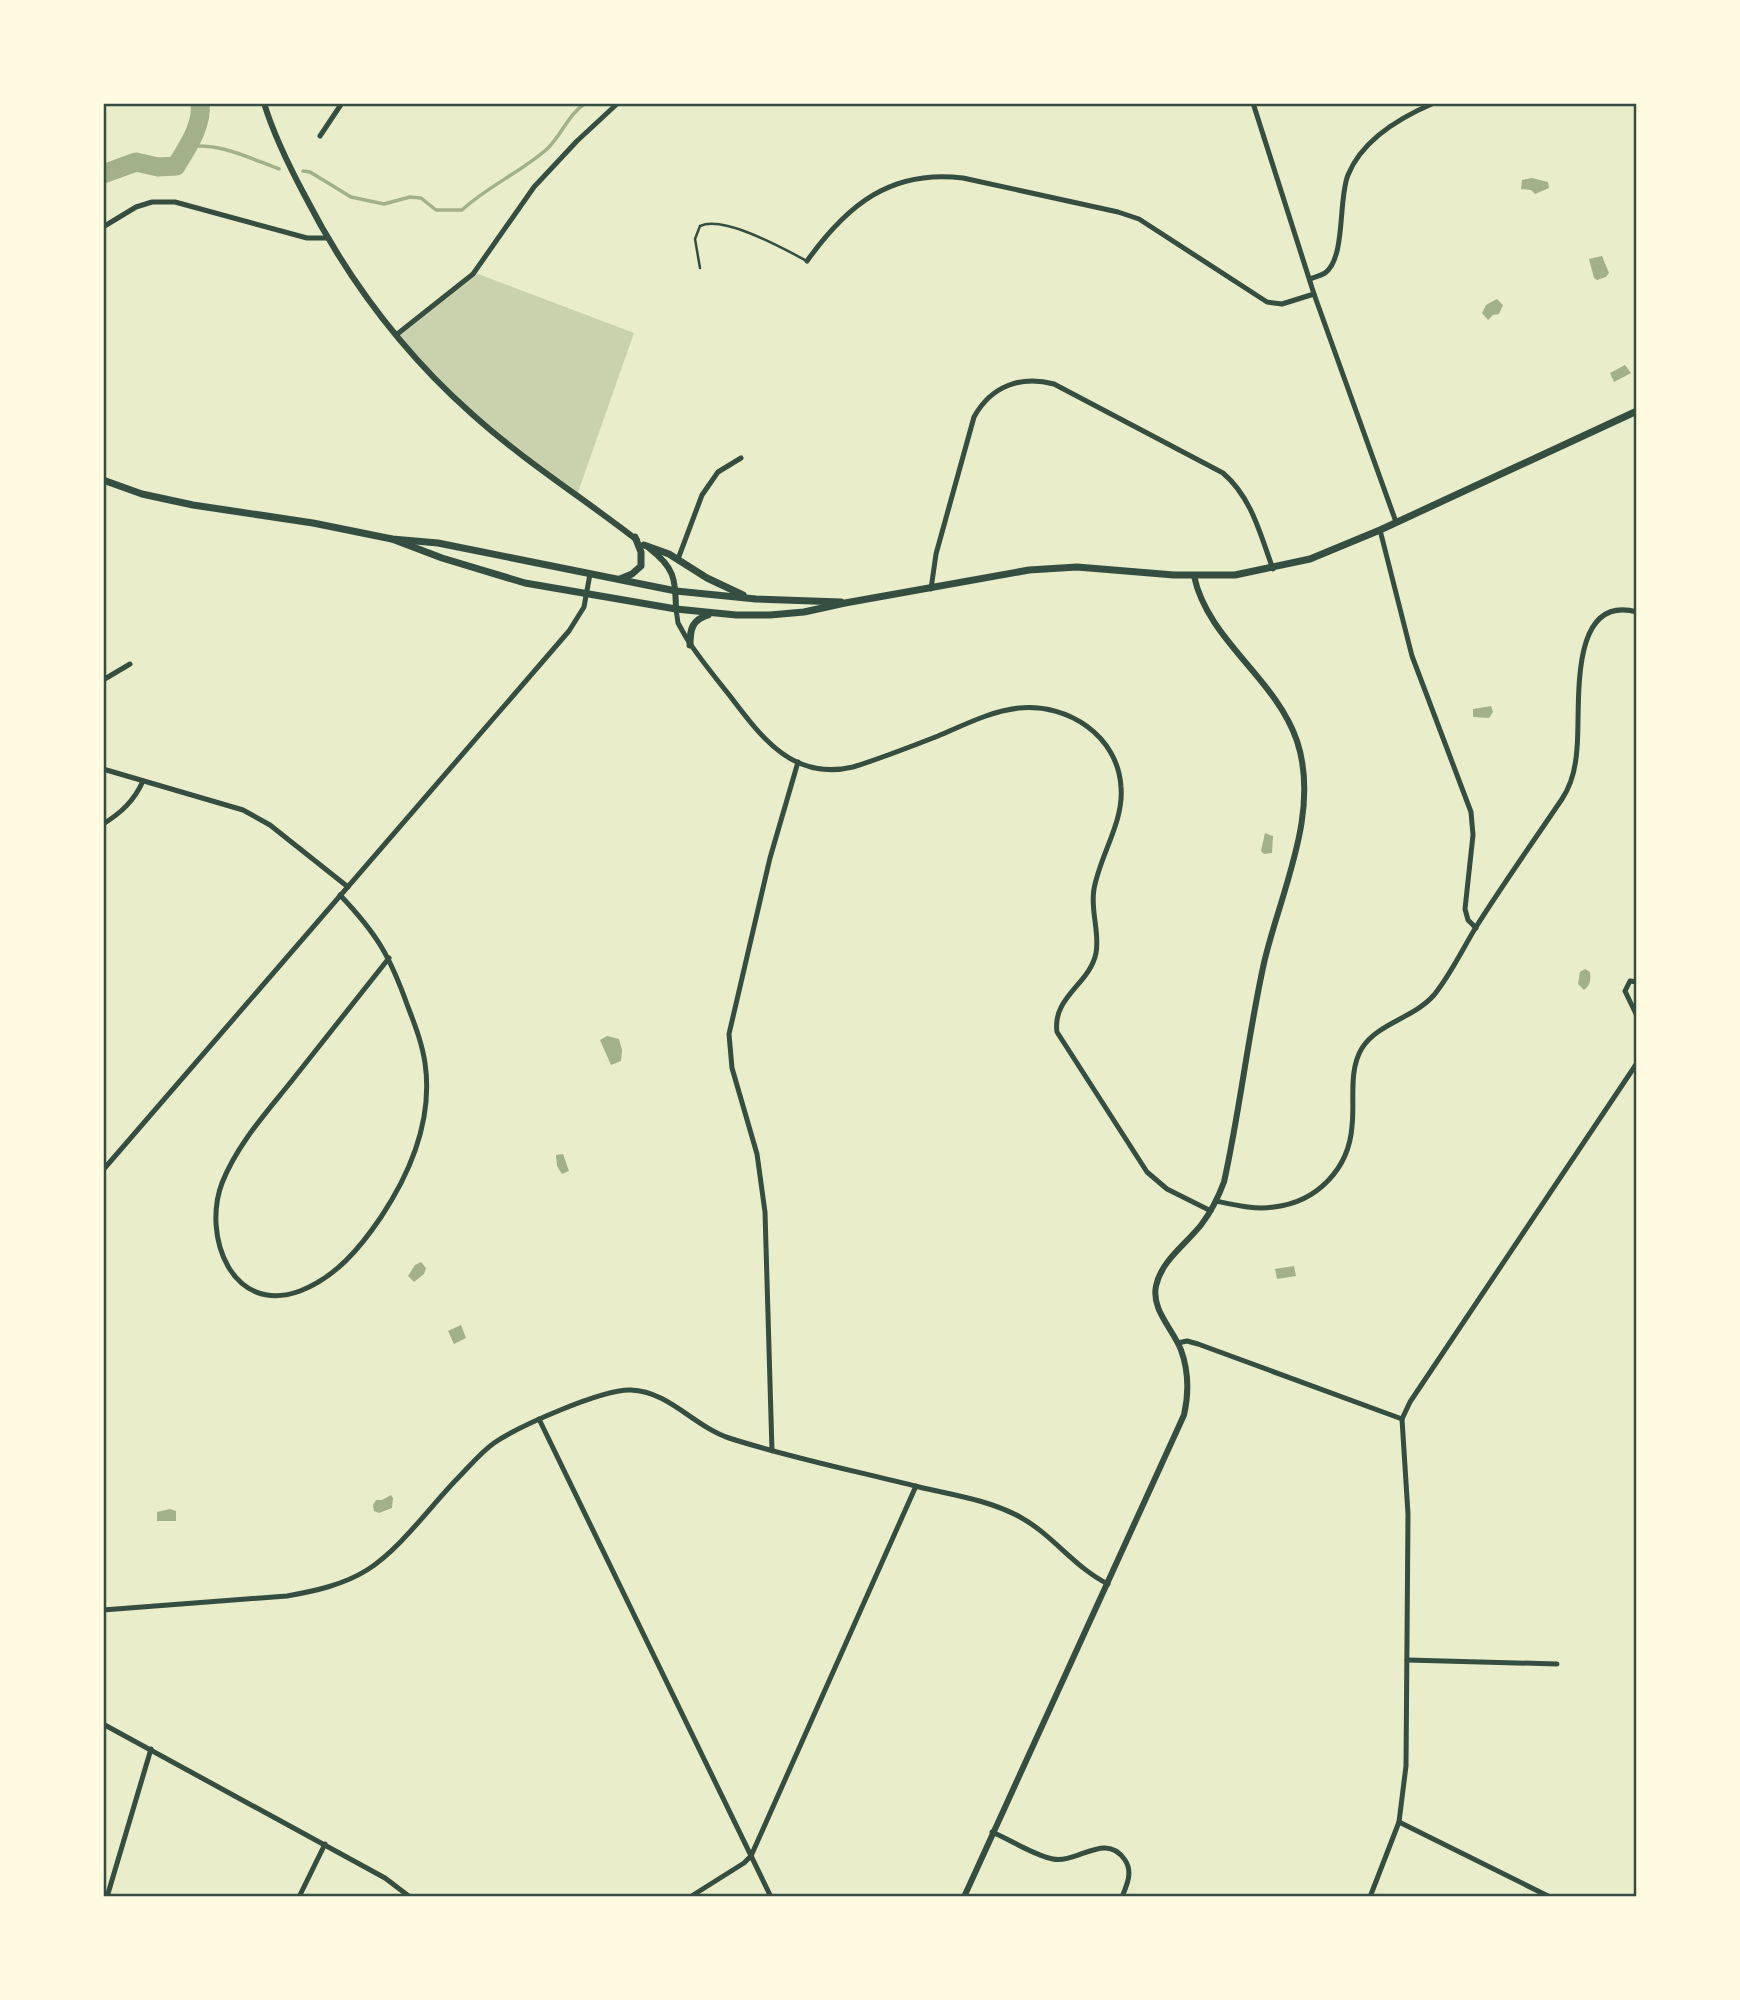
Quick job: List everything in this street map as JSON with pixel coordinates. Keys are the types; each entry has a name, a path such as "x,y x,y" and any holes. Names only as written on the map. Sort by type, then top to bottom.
{"main road":[{"path":"392,539 442,558 525,583 676,609 716,613 786,614 1052,568 1077,567 1194,576 1235,575 1310,559 1380,530 1637,411"},
{"path":"103,481 142,494 193,505 313,523 392,539 438,542 676,592 751,599 829,600 845,603"},
{"path":"619,579 637,570 642,563 635,537"},
{"path":"644,545 669,554 707,578 751,599"},
{"path":"690,645 693,623 701,617 716,613"}],"street":[{"path":"264,103 276,138 327,238 355,284 438,383 473,416 668,564 674,577 678,622 690,645 760,735 776,749 798,762 822,771 853,768 984,717 1017,708 1040,709 1061,715 1083,722 1099,734 1111,752 1119,773 1120,806 1093,892 1096,952 1091,964 1060,1008 1057,1032 1147,1172 1167,1189 1211,1211"},
{"path":"320,136 342,103"},
{"path":"396,335 473,274 534,187 577,141 618,103"},
{"path":"1253,103 1314,294 1396,522"},
{"path":"1310,279 1326,272 1334,260 1346,182 1360,155 1392,126 1434,103"},
{"path":"807,261 820,243 861,203 876,193 919,177 937,175 963,178 1139,219 1267,302 1282,304 1314,294"},
{"path":"103,227 136,207 164,202 186,205 307,238 327,238"},
{"path":"931,589 936,554 965,444 980,407 995,392 1025,380 1054,384 1223,473 1246,498 1273,569"},
{"path":"678,559 702,495 718,472 741,458"},
{"path":"1380,530 1412,656 1471,812 1473,835 1465,909 1468,920 1476,928"},
{"path":"103,1170 569,631 580,615 590,574"},
{"path":"964,1897 1184,1415 1188,1379 1178,1343 1157,1306 1156,1286 1166,1264 1211,1211 1227,1170 1264,962 1298,837 1305,791 1300,754 1292,728 1272,695 1207,612 1194,576"},
{"path":"1216,1201 1252,1207 1275,1207 1299,1200 1326,1183 1341,1164 1350,1141 1354,1072 1362,1049 1372,1038 1424,1006 1442,984 1567,791 1576,764 1582,664 1587,636 1593,624 1604,614 1619,609 1637,612"},
{"path":"103,680 130,664"},
{"path":"772,1451 765,1212 757,1154 732,1068 729,1034 770,858 798,762"},
{"path":"103,769 229,804 258,817 348,887"},
{"path":"103,824 132,800 143,781"},
{"path":"340,895 372,930 389,958 425,1060 426,1102 415,1150 396,1194 360,1247 332,1272 298,1291 280,1295 259,1293 239,1281 224,1262 215,1232 221,1185 237,1152 264,1115 389,958"},
{"path":"1637,982 1630,981 1625,991 1637,1016"},
{"path":"1370,1897 1399,1822 1406,1766 1408,1514 1402,1419 1419,1389 1637,1063"},
{"path":"1178,1343 1187,1341 1198,1344 1402,1419"},
{"path":"103,1610 287,1596 348,1580 369,1569 390,1552 491,1446 512,1431 608,1393 625,1390 640,1390 659,1398 713,1431 772,1451 983,1502 1021,1517 1108,1584"},
{"path":"539,1419 771,1897"},
{"path":"690,1897 751,1856 916,1486"},
{"path":"1407,1660 1558,1664"},
{"path":"103,1724 386,1878 410,1897"},
{"path":"107,1897 151,1749"},
{"path":"1399,1822 1550,1897"},
{"path":"992,1832 1053,1859 1067,1858 1101,1847 1113,1849 1124,1858 1128,1869 1128,1884 1122,1897"},
{"path":"299,1897 325,1844"}],"lane":[{"path":"700,268 695,234 700,226 708,223 732,227 807,261"}],"shaded area":[{"path":"1532,178 1548,182 1549,188 1535,194 1531,190 1521,189 1522,180"},
{"path":"1602,256 1609,273 1597,280 1589,259"},
{"path":"473,272 634,333 577,495 481,421 396,334"},
{"path":"1497,299 1503,305 1499,314 1488,320 1482,313 1486,305"},
{"path":"1625,365 1631,373 1614,382 1610,373"},
{"path":"1491,706 1493,712 1489,718 1473,717 1473,709"},
{"path":"1265,833 1273,836 1272,853 1264,854 1261,851"},
{"path":"1585,969 1590,972 1590,977 1584,990 1578,984 1580,972"},
{"path":"607,1036 619,1039 622,1050 621,1061 611,1065 600,1040"},
{"path":"563,1154 569,1171 562,1174 557,1166 556,1155"},
{"path":"421,1262 426,1268 424,1274 414,1282 408,1276 415,1265"},
{"path":"1294,1266 1296,1276 1277,1279 1275,1269"},
{"path":"461,1325 466,1338 454,1344 448,1331"},
{"path":"391,1495 392,1508 379,1513 374,1511 376,1500"},
{"path":"170,1509 176,1511 176,1521 157,1521 157,1512"}],"waterway":[{"path":"103,174 136,162 158,167 176,166 197,128 200,103"},
{"path":"303,171 310,172 351,197 384,204 410,197 421,198 436,210 462,210 547,149 574,113 586,103"},
{"path":"187,147 222,149 279,169"}]}
